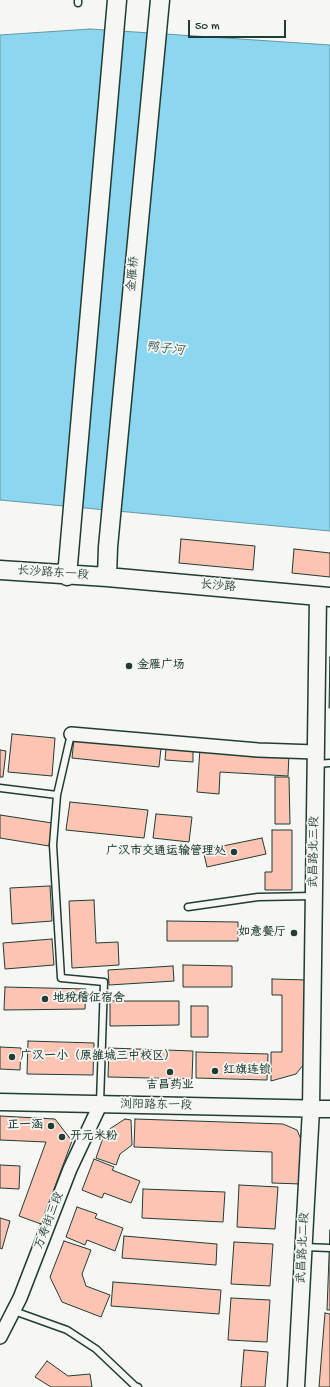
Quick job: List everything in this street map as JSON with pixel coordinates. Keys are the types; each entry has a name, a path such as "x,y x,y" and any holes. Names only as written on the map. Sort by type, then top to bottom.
{"main road":[{"path":"67,576 117,0"},
{"name":"金雁桥","path":"107,577 108,547 160,0"},
{"name":"长沙路东一段","path":"0,570 67,576 107,577"},
{"name":"长沙路","path":"107,577 324,597"}],"street":[{"name":"武昌路北三段","path":"311,1108 314,896 321,760 324,597"},
{"path":"71,734 258,750 321,760"},
{"name":"浏阳路东一段","path":"0,1102 330,1109"},
{"name":"万寿街三段","path":"0,1337 20,1298 70,1168 100,1105"},
{"name":"武昌路北二段","path":"296,1387 311,1108"}],"lane":[{"path":"71,734 57,795 53,845 61,978 104,982 100,1105"},
{"path":"0,788 57,795"},
{"path":"188,907 258,897 314,896"},
{"path":"304,1247 330,1248"},
{"path":"14,1311 67,1330 96,1348 135,1386 138,1387"}],"water":[{"name":"鸭子河","path":"90,29 330,45 330,531 0,500 0,35"}],"building":[{"path":"181,539 255,546 253,570 179,563"},
{"path":"294,549 330,553 330,577 292,573"},
{"path":"330,657 330,708 329,708"},
{"path":"12,734 55,738 52,776 8,772"},
{"path":"74,739 161,748 159,767 72,758"},
{"path":"166,749 193,751 193,762 165,760"},
{"path":"200,749 289,754 288,776 220,772 219,794 197,792"},
{"path":"0,750 6,751 3,777 0,777"},
{"path":"275,777 289,777 290,824 275,824"},
{"path":"70,802 148,810 144,838 66,830"},
{"path":"156,814 192,817 189,842 153,838"},
{"path":"0,815 52,823 49,846 0,838"},
{"path":"272,830 292,830 292,890 265,890 265,872 272,872"},
{"name":"广汉市交通运输管理处","path":"262,838 266,854 207,867 203,850"},
{"path":"50,886 52,921 12,924 10,888"},
{"path":"94,900 96,943 118,942 119,965 72,968 69,901"},
{"path":"167,921 238,922 238,941 167,941"},
{"path":"52,939 54,965 5,969 3,943"},
{"path":"183,965 232,966 232,987 183,987"},
{"path":"173,966 174,981 109,985 108,970"},
{"path":"272,979 308,980 304,1064 296,1074 271,1081 271,1052 282,1052 282,995 272,995"},
{"name":"地税稽征宿舍","path":"5,987 86,989 85,1009 4,1010"},
{"path":"110,1001 179,1001 179,1025 110,1026"},
{"path":"191,1006 208,1006 208,1037 191,1037"},
{"path":"28,1041 94,1043 93,1075 27,1074"},
{"path":"0,1047 21,1048 20,1070 0,1069"},
{"path":"109,1048 193,1051 192,1079 108,1077"},
{"path":"196,1052 268,1054 267,1080 196,1078"},
{"path":"0,1116 55,1119 72,1141 41,1224 19,1216 46,1142 0,1140"},
{"path":"125,1119 131,1120 132,1145 120,1154 116,1165 96,1158 105,1132"},
{"path":"135,1119 283,1124 297,1130 303,1144 301,1184 272,1183 272,1152 134,1147"},
{"path":"94,1159 114,1167 112,1170 140,1181 131,1203 104,1193 102,1198 82,1190"},
{"path":"0,1165 20,1166 19,1189 0,1188"},
{"path":"239,1185 278,1187 275,1229 237,1227"},
{"path":"143,1189 225,1192 223,1222 142,1218"},
{"path":"77,1207 97,1214 95,1218 123,1228 115,1251 87,1240 85,1245 66,1237"},
{"path":"0,1218 10,1221 2,1249 0,1248"},
{"path":"330,1230 330,1310 327,1310"},
{"path":"124,1236 217,1244 216,1265 122,1258"},
{"path":"64,1241 91,1250 82,1274 86,1286 110,1295 101,1317 62,1302 50,1277"},
{"path":"234,1242 273,1244 270,1286 231,1284"},
{"path":"113,1282 221,1290 219,1314 111,1306"},
{"path":"231,1298 270,1300 267,1342 228,1340"},
{"path":"325,1313 330,1314 330,1387 319,1387"},
{"path":"244,1350 268,1352 265,1387 241,1387"},
{"path":"47,1361 68,1376 90,1374 92,1387 51,1387 35,1377"}],"place":[{"name":"金雁广场","path":"129,666"},
{"name":"广汉市交通运输管理处","path":"234,852"},
{"name":"如意餐厅","path":"294,933"},
{"name":"地税稽征宿舍","path":"45,999"},
{"name":"广汉一小（原雒城三中校区）","path":"12,1057"},
{"name":"红旗连锁","path":"215,1071"},
{"name":"吉昌药业","path":"170,1072"},
{"name":"正一涵","path":"51,1126"},
{"name":"开元米粉","path":"62,1137"}]}
